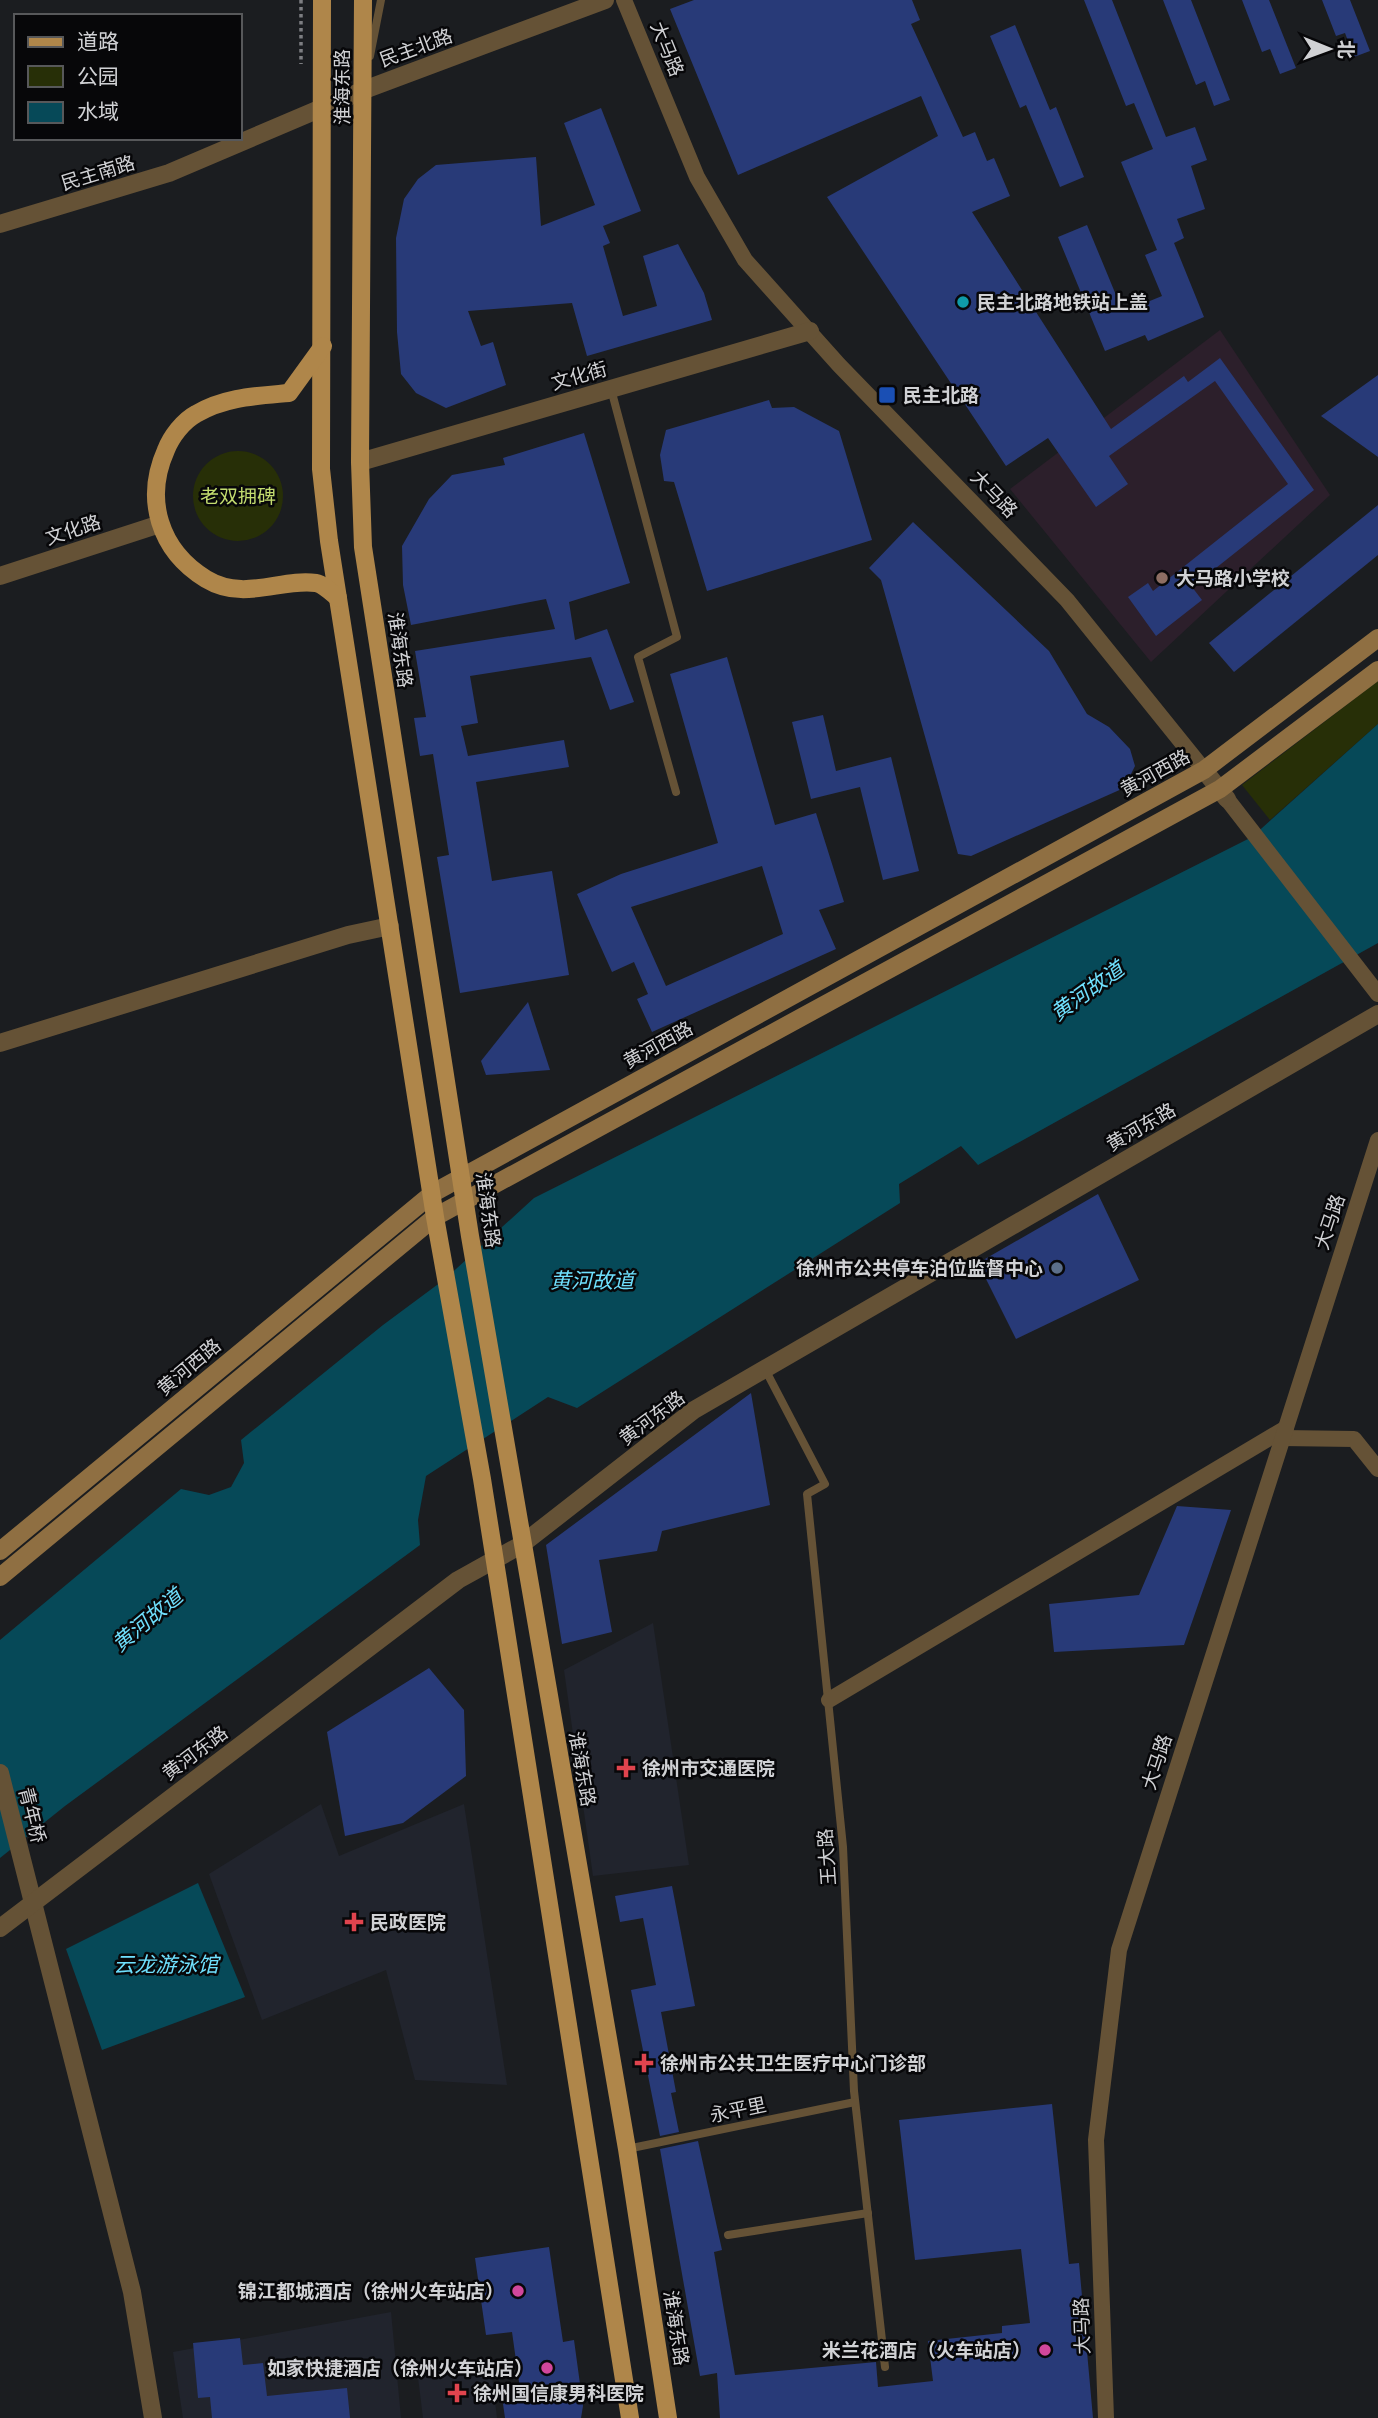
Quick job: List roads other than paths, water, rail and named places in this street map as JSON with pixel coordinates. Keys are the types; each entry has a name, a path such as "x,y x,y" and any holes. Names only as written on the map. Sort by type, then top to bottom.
{"main road":[{"name":"淮海东路","path":"322,0 321,469 338,598 435,1217 481,1479 630,2418"},
{"name":"淮海东路","path":"363,0 360,462 363,547 470,1236 521,1545 627,2149 668,2418"},
{"path":"323,346 289,393 222,400 193,415 170,439 157,469 154,502 163,534 181,561 208,580 239,590 318,583 338,598"},
{"name":"黄河西路","path":"0,1551 433,1193 1204,770 1378,638"},
{"path":"0,1577 435,1217 464,1199 1224,794 1378,670"}],"street":[{"name":"民主北路","path":"322,108 363,90 605,0"},
{"name":"大马路","path":"624,0 697,177 745,260 839,365 1067,600 1224,794 1378,994"},
{"name":"民主南路","path":"0,225 169,173 322,108"},
{"name":"文化街","path":"360,462 810,331"},
{"name":"文化路","path":"0,576 160,524"},
{"path":"0,1043 348,935 390,926"},
{"name":"黄河东路","path":"0,1928 458,1580 521,1545 694,1410 1378,1014"},
{"name":"大马路","path":"1106,2418 1096,2140 1119,1950 1378,1140"},
{"path":"829,1700 1284,1433 1354,1439 1378,1469"},
{"name":"青年桥","path":"0,1773 132,2292 153,2418"}],"lane":[{"path":"363,90 381,0"},
{"path":"611,389 677,637 638,657 676,792"},
{"name":"王大路","path":"765,1369 825,1484 807,1494 844,1847 855,2102 886,2367"},
{"name":"永平里","path":"627,2149 855,2102"},
{"path":"728,2235 868,2213"}],"water":[{"name":"黄河故道","path":"1378,724 1378,943 978,1165 961,1146 899,1184 900,1203 577,1408 548,1397 426,1476 418,1520 420,1545 65,1806 0,1858 0,1640 181,1489 209,1495 231,1487 244,1463 241,1440 383,1325 445,1279 534,1198 1252,837"},
{"name":"云龙游泳馆","path":"198,1883 245,1997 102,2050 66,1949"}],"place":[{"name":"民主北路地铁站上盖","path":"963,302"},
{"name":"民主北路","path":"887,395"},
{"name":"大马路小学校","path":"1162,578"},
{"name":"徐州市公共停车泊位监督中心","path":"1057,1268"},
{"name":"徐州市交通医院","path":"626,1768"},
{"name":"民政医院","path":"354,1922"},
{"name":"徐州市公共卫生医疗中心门诊部","path":"644,2063"},
{"name":"锦江都城酒店（徐州火车站店）","path":"518,2291"},
{"name":"米兰花酒店（火车站店）","path":"1045,2350"},
{"name":"如家快捷酒店（徐州火车站店）","path":"547,2368"},
{"name":"徐州国信康男科医院","path":"457,2393"}],"park label":[{"name":"老双拥碑","path":"238,496"}]}
